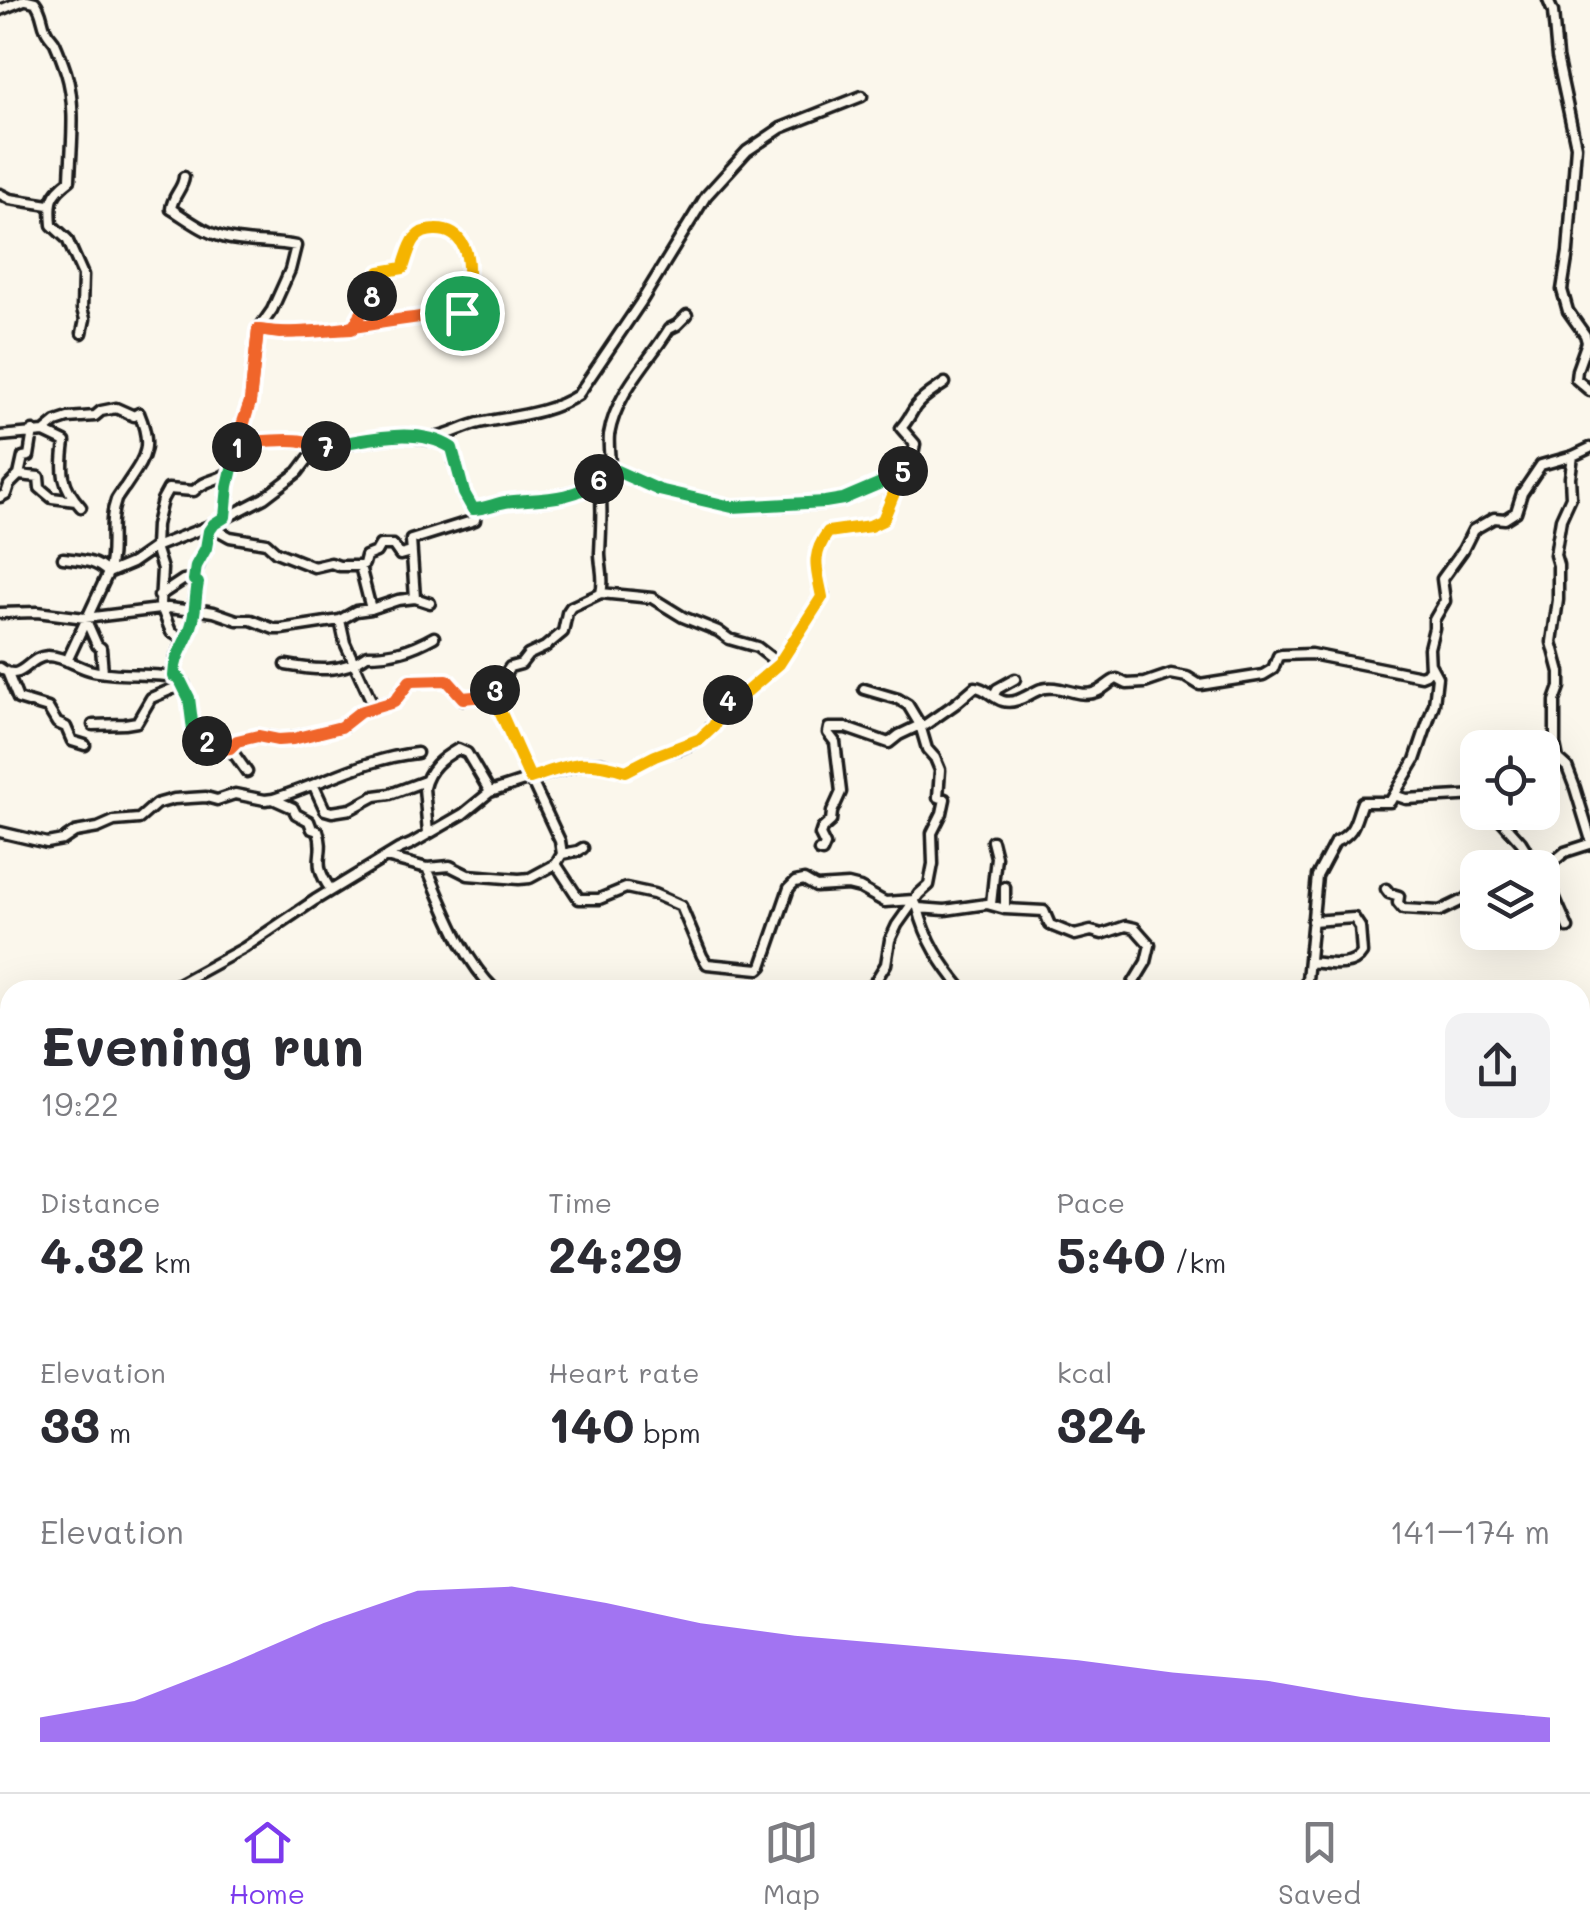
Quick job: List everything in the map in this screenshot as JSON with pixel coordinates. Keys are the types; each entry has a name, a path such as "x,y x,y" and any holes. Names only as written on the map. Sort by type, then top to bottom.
{"street":[{"path":"0,10 25,0 35,2 66,72 74,139 70,180 60,187 49,205 52,225 67,239 83,275 82,333"},
{"path":"1548,0 1576,146 1562,290 1568,312 1588,342 1576,379 1590,391"},
{"path":"424,439 450,436 474,424 524,416 565,404 578,395 706,196 747,151 781,128 862,96"},
{"path":"184,176 171,209 214,234 296,246 272,310 258,330 250,402 228,486 225,517"},
{"path":"0,194 49,205"},
{"path":"352,329 366,308 378,274 403,268 413,239 418,233 432,230 448,231 461,238 468,276 460,307 470,317 487,319"},
{"path":"258,330 280,333 352,329 462,313"},
{"path":"242,425 252,441 305,441 317,448 395,436 444,443 452,448 464,493 473,509 502,502 549,499 588,488 610,468 609,436 624,394 669,330 687,315"},
{"path":"186,980 244,948 386,856 463,814 490,792 584,762 626,771 700,739 714,726 732,693 744,694 779,664 822,597 816,574 817,549 828,532 870,526 883,520 912,459 915,444 901,428 914,408 945,383"},
{"path":"44,432 56,422 95,416 116,408 134,416 139,413 146,432 143,462 116,500 108,572 67,661"},
{"path":"0,497 19,475 24,457 32,452 32,431"},
{"path":"0,436 44,432 65,442 62,470 66,488 79,504 52,498 40,488 39,477 19,475"},
{"path":"108,572 264,498 287,482 317,448"},
{"path":"819,851 825,845 820,836 822,829 830,822 841,792 830,728 846,728 890,743 899,735 926,725 975,687 1006,702 1051,687 1068,693 1097,692 1117,679 1127,684 1146,683 1172,674 1187,677 1200,686 1263,675 1273,669 1282,655 1311,654 1426,674 1430,669 1434,620 1445,602 1442,578 1472,530 1494,518 1512,517 1541,465 1590,448"},
{"path":"1560,856 1590,841 1575,788 1567,767 1558,759 1555,744 1560,672 1552,642 1558,600 1555,555 1561,519 1571,497 1574,456"},
{"path":"610,468 659,490 732,507 843,499 904,469"},
{"path":"185,640 172,632 162,609 162,569 155,547 162,500 168,489 194,491 202,482 224,477 232,470"},
{"path":"599,479 604,583 601,593"},
{"path":"415,598 410,540 475,520 476,509"},
{"path":"214,524 230,537 266,543 276,552 314,567 331,563 360,566 380,545 393,544 400,555 410,552"},
{"path":"194,580 214,524"},
{"path":"63,558 91,562 108,572"},
{"path":"360,566 371,609"},
{"path":"160,596 183,580 198,583 191,628 176,657 174,676"},
{"path":"4,671 16,674 46,656 91,671 174,676 184,684 189,698 193,730 223,749 258,736 293,739 341,727 367,710 394,702 410,681 447,680 463,698 484,696 495,690 510,668 546,648 563,632 572,606 601,593 652,598 729,640 757,648 779,664"},
{"path":"0,614 38,612 85,618 177,608 214,612 274,629 340,620 356,611 398,600 415,598 430,603"},
{"path":"85,618 101,648 103,672"},
{"path":"340,620 345,642 371,700 367,710"},
{"path":"286,665 334,669 367,656 416,647 434,637"},
{"path":"1307,980 1316,876 1335,842 1345,839 1351,831 1362,802 1390,802 1415,760 1434,704 1437,677 1430,664"},
{"path":"4,671 18,699 48,708 57,723 66,727 72,741 85,745"},
{"path":"994,695 1015,679"},
{"path":"92,725 137,722 151,698 184,684"},
{"path":"864,689 898,698 908,705 940,770 938,796 945,799 932,833 929,885 892,935 886,964 875,980"},
{"path":"386,856 426,868 450,866 468,875 518,879 530,878 556,864 562,854 560,840 501,713 495,690"},
{"path":"230,748 248,772"},
{"path":"428,833 425,782 440,760 458,749 466,753 490,792"},
{"path":"0,832 47,843 63,840 74,832 118,820 139,819 156,804 174,799 217,800 235,794 273,799 398,754 417,753"},
{"path":"314,786 325,810 332,812 425,782"},
{"path":"1394,795 1406,799 1460,795"},
{"path":"273,799 293,808 310,822 312,830 318,831 320,875 331,890"},
{"path":"1510,830 1526,850"},
{"path":"991,904 996,857 992,841"},
{"path":"562,854 583,848"},
{"path":"556,864 579,899 599,899 626,888 654,894 681,906 707,964 737,968 762,966 789,888 796,882 804,880 816,888 860,888 885,902 945,910 991,904"},
{"path":"426,868 464,948 484,980"},
{"path":"1004,910 1005,887"},
{"path":"1386,889 1399,896 1398,904 1403,909 1440,911 1460,901"},
{"path":"916,904 929,942 954,980"},
{"path":"991,904 1004,910 1044,910 1050,925 1075,934 1136,928 1150,945 1136,980"},
{"path":"1560,910 1568,928"},
{"path":"1309,962 1348,964 1362,953 1360,928 1354,918 1312,921"}],"route":[{"path":"462,313 352,329 280,333 258,330 250,402 242,425 228,486 225,517 209,531 206,548 196,566 194,580 198,583 191,628 174,669 174,676 187,691 193,730 212,744 218,743 223,749 258,736 293,739 341,727 360,712 394,702 410,681 447,680 463,698 484,696 495,690 530,778 584,762 626,771 700,739 714,726 732,693 744,694 770,674 822,597 816,574 817,549 822,540 828,532 870,526 883,520 904,469 843,499 732,507 659,490 610,468 588,488 549,499 502,502 473,509 464,493 452,448 436,440 402,435 317,448 305,441 266,442 246,437 242,425 250,402 250,392 258,330 280,333 318,332 352,329 366,308 378,274 403,268 418,233 448,231 461,238 468,276 462,313"}]}
